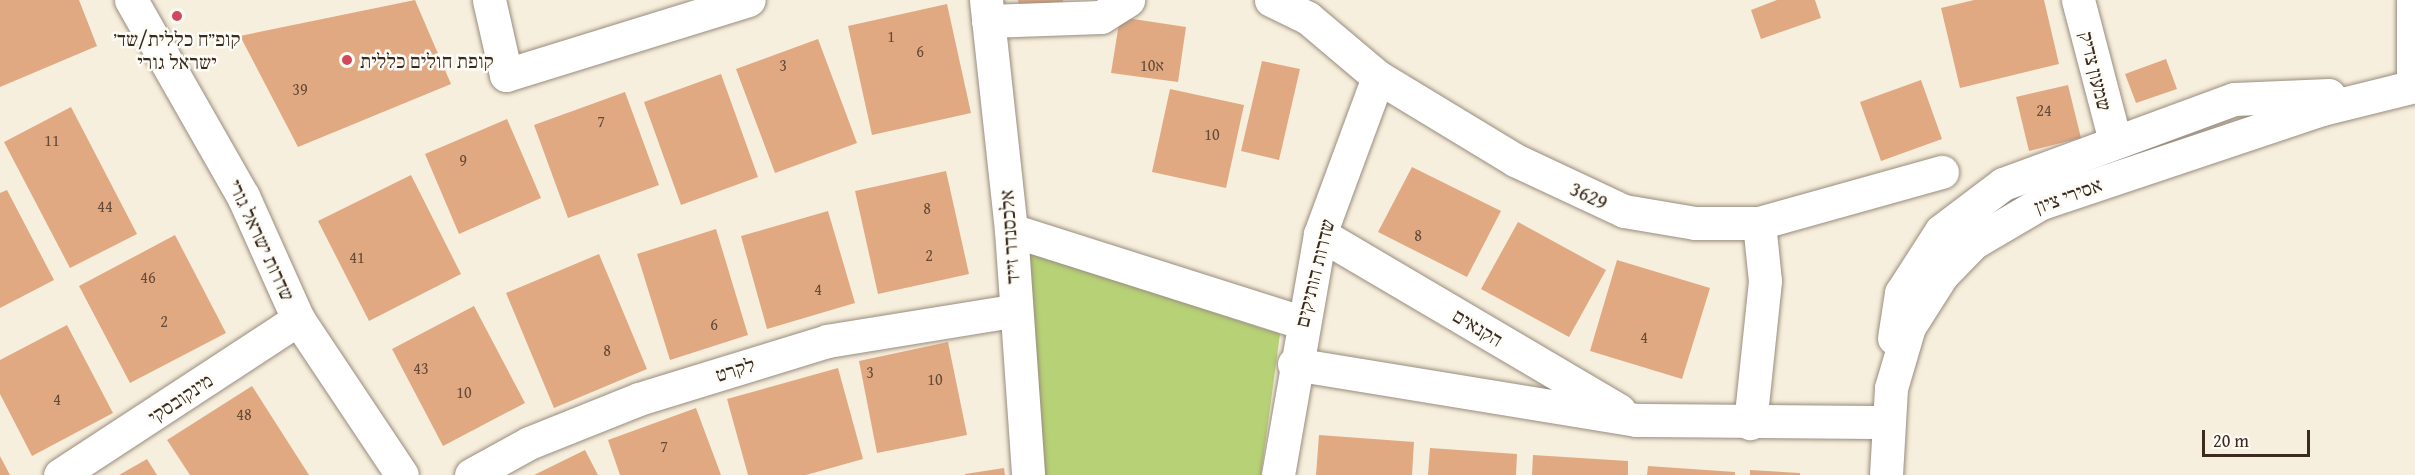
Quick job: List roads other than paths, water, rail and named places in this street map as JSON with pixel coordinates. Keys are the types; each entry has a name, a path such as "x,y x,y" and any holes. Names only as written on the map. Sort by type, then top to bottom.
{"street":[{"name":"שדרות ישראל גורי","path":"131,0 243,196 298,319 402,475"},
{"path":"489,0 506,75 749,0"},
{"path":"987,10 1101,17 1128,0"},
{"name":"3629","path":"1271,0 1308,18 1378,78 1515,160 1624,210 1695,223 1759,223 1942,172"},
{"name":"שמעון צדיק","path":"2078,0 2115,141"},
{"path":"1898,359 1893,331 1901,293 1941,231 2003,184 2234,99 2404,88 2413,0"},
{"name":"אלכסנדר זייד","path":"987,10 1011,230 1013,311 1028,475"},
{"name":"שדרות הותיקים","path":"1278,475 1301,322 1320,234 1378,78"},
{"name":"אסירי ציון","path":"1886,475 1886,422 1898,359 1910,327 1942,275 1972,243 2012,216 2322,109 2404,88"},
{"path":"1750,423 1765,281 1759,223"},
{"path":"1011,230 1301,322"},
{"name":"הקנאים","path":"1320,234 1636,420"},
{"name":"לקרט","path":"471,475 529,443 639,399 827,341 1013,311"},
{"name":"מינקובסקי","path":"60,475 298,319"},
{"name":"הקנאים","path":"1294,364 1636,420 1750,423 1886,422"}],"place":[{"name":"קופ״ח כללית/שד׳ ישראל גורי","path":"177,16"},
{"name":"קופת חולים כללית","path":"347,60"}]}
